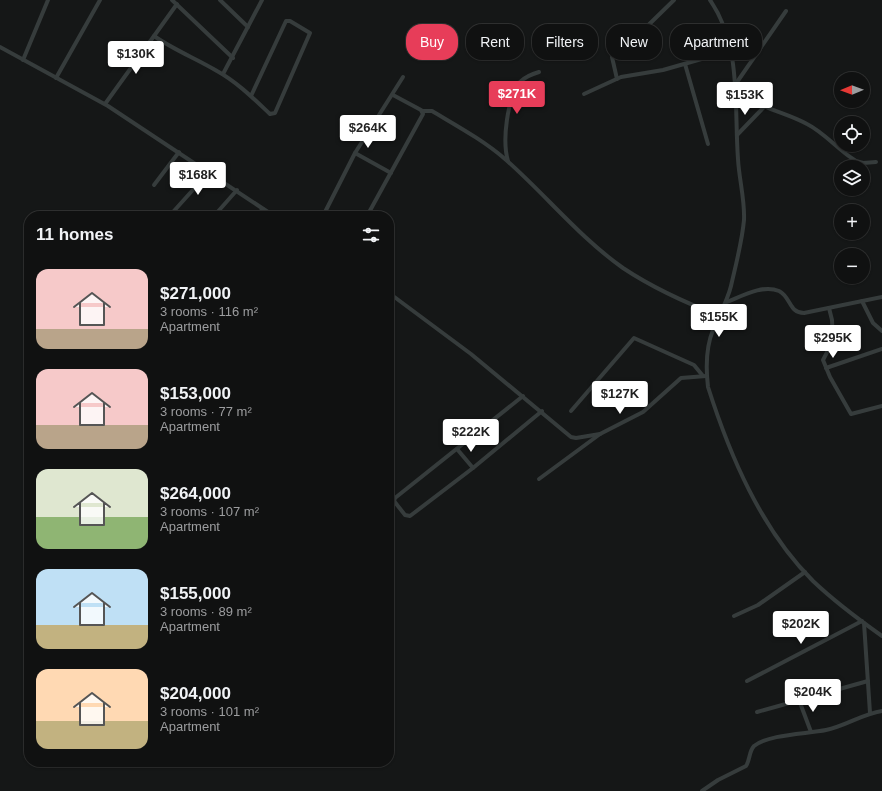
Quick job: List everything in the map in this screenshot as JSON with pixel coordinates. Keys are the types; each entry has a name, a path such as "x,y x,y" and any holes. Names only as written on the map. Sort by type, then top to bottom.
{"street":[{"path":"23,60 48,0"},
{"path":"56,78 100,0"},
{"path":"172,0 233,58"},
{"path":"220,0 248,27"},
{"path":"223,74 233,58 262,0"},
{"path":"617,79 612,57 674,0"},
{"path":"710,0 718,11 723,24"},
{"path":"106,104 177,4"},
{"path":"736,84 786,11"},
{"path":"154,36 223,74 251,96 270,114 275,113 310,36 309,32 290,21 286,21 251,96"},
{"path":"0,47 106,104 267,211"},
{"path":"584,94 617,79 702,60"},
{"path":"733,60 736,84 737,135 744,221 728,302 709,340 705,376 711,399 743,477 776,536 805,572 829,595 882,636"},
{"path":"685,64 708,144"},
{"path":"509,163 506,154 505,138 515,90 521,81 530,75 539,72"},
{"path":"326,211 355,153 403,77"},
{"path":"736,84 750,99 764,107 807,124 856,161 863,163 876,162"},
{"path":"393,95 422,111 432,111 483,142 509,163 564,218 621,267 661,290 720,316"},
{"path":"737,135 764,107"},
{"path":"370,211 423,114 422,111"},
{"path":"154,185 179,152"},
{"path":"355,153 391,173"},
{"path":"174,211 209,172"},
{"path":"218,211 237,190"},
{"path":"728,302 756,290 774,290 785,296 794,310 798,313 882,297"},
{"path":"394,296 418,313 542,411 573,438 600,434"},
{"path":"862,301 873,323 882,331"},
{"path":"829,308 833,336 832,345 823,360 826,368 851,414 858,414 882,406"},
{"path":"570,411 634,338 694,365 705,376"},
{"path":"826,368 882,349"},
{"path":"539,479 600,434 643,412 681,378 705,376"},
{"path":"523,396 395,498 394,501 405,515 410,516 473,468 542,411"},
{"path":"457,448 473,468"},
{"path":"734,616 758,605 805,572"},
{"path":"747,681 863,622"},
{"path":"863,622 870,713"},
{"path":"757,712 868,681"},
{"path":"799,700 811,732"},
{"path":"702,791 718,780 746,766 754,746 770,740 839,726 870,713 882,711"}]}
